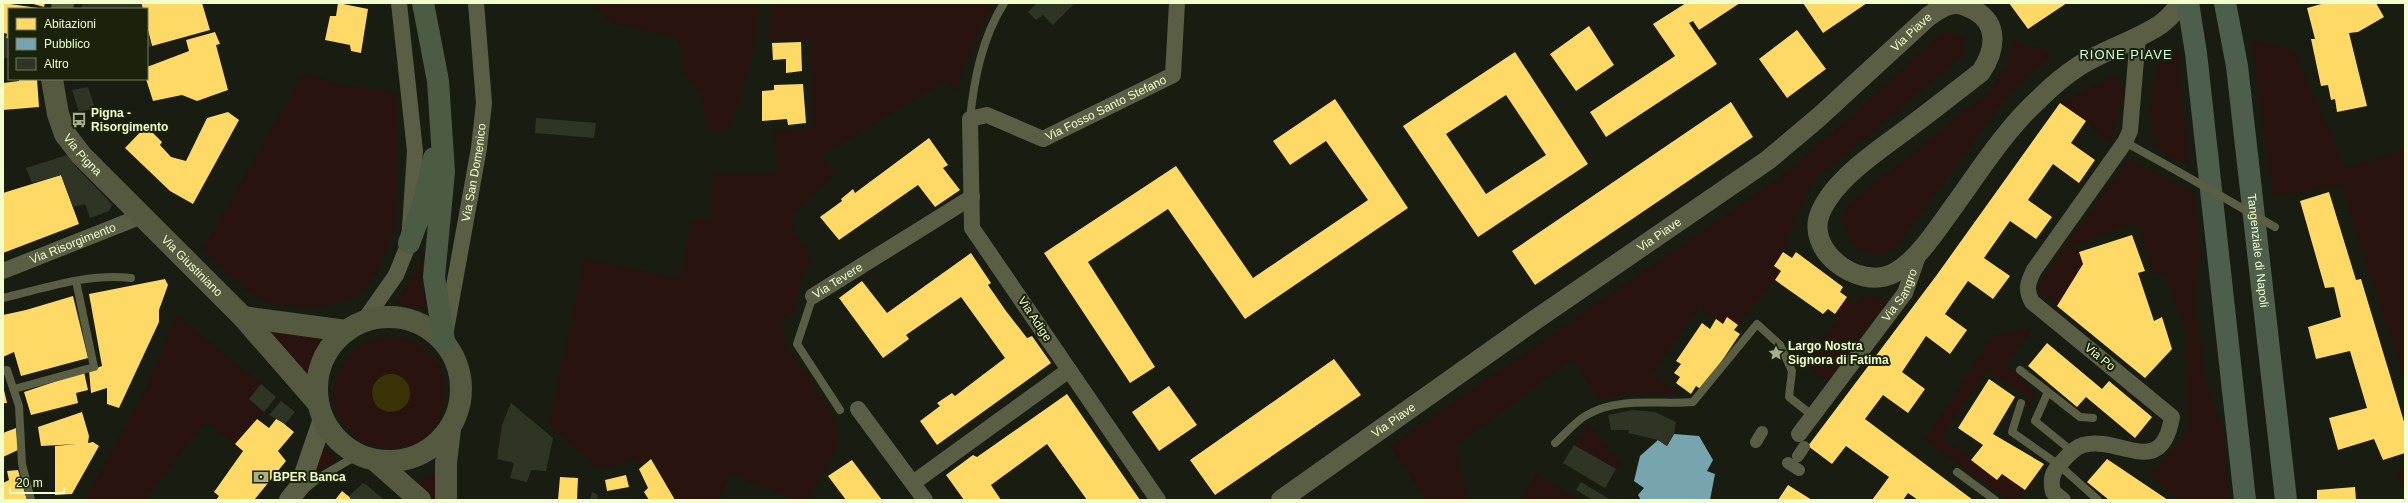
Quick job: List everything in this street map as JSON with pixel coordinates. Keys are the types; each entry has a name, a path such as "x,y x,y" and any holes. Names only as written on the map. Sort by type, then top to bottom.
{"highway":[{"path":"423,3 438,81 440,131 444,172 434,277 444,341"},
{"path":"2188,3 2196,53 2245,500"},
{"name":"Tangenziale di Napoli","path":"2225,3 2237,66 2286,500"},
{"path":"409,244 423,206 440,131"}],"main road":[{"name":"Via Pigna","path":"52,80 58,114 65,134 81,155 142,216"},
{"name":"Via Giustiniano","path":"142,216 243,317 321,411 340,442 367,458 420,500"},
{"path":"243,317 354,326"},
{"path":"321,411 317,383 322,363 332,345 354,326 380,317 398,317 416,321 431,330 444,341 453,354 462,384 461,400 450,429 446,463 446,500"},
{"path":"367,458 397,462 418,456 436,445 450,429"}],"street":[{"path":"354,326 396,274 409,244 414,151 399,3"},
{"name":"Via San Domenico","path":"444,341 479,148 484,103 476,3"},
{"name":"Via Fosso Santo Stefano","path":"970,119 987,115 1043,140 1173,76 1177,3"},
{"name":"Via Piave","path":"1288,498 1538,318 1768,160 1819,117 1929,16 1944,7 1956,4 1977,12 1989,23 1993,32 1991,58 1981,72 1870,157 1837,187 1820,212 1817,222 1821,244 1827,254 1862,277 1881,278 1893,273 1905,265 1934,234 2009,131 2038,99 2079,66 2160,26 2182,3"},
{"name":"Via Po","path":"2064,500 2053,492 2050,480 2059,465 2082,445 2102,443 2142,454 2157,449 2165,440 2172,417 2032,302 2028,294 2028,282 2034,270 2125,142 2130,131 2133,114 2138,36"},
{"name":"Via Adige","path":"970,119 972,228 1158,500"},
{"name":"Via Tevere","path":"813,296 972,197"},
{"name":"Via Risorgimento","path":"3,270 142,216"},
{"name":"Via Sangro","path":"1796,458 1813,416 1905,293 1921,248"},
{"path":"913,483 1069,370"},
{"path":"858,409 925,500"},
{"path":"289,500 300,486 321,411"}],"lane":[{"path":"970,119 973,94 984,43 1004,3"},
{"path":"2125,142 2275,226"},
{"path":"3,298 76,281 109,276 131,278"},
{"path":"14,389 94,367 76,281"},
{"name":"Via Tevere","path":"813,296 797,344 840,410"},
{"path":"1555,443 1585,416 1609,407 1641,401 1672,404 1693,402 1757,324 1780,345 1792,371 1789,397 1813,416"},
{"path":"3,371 8,370 19,406 22,464 31,500"},
{"path":"2020,370 2080,417 2093,418"},
{"path":"2048,392 2035,421 2073,452"},
{"path":"2021,403 2012,432 2059,465 2098,500"},
{"path":"296,500 304,490 320,477 367,458"},
{"path":"1957,472 1995,500"}],"shaded area":[{"path":"590,3 758,3 753,52 735,114 728,129 707,129 701,92 683,73 681,48 675,37 613,23"},
{"path":"771,3 995,3 977,34 957,90 945,81 823,154 834,175 792,215 795,233 812,259 801,278 796,308 788,316 781,319 786,345 833,415 838,426 837,446 808,500 794,500 731,473 719,500 674,500 652,457 639,466 636,459 599,469 549,425 584,258 681,279 691,220 711,220 713,173 779,174 773,131 814,128 809,39 769,40"},
{"path":"1949,31 1960,36 1964,42 1964,54 1814,180 1798,210 1783,252 1774,265 1781,271 1738,325 1727,317 1723,324 1699,308 1651,375 1681,394 1623,394 1599,400 1573,358 1455,446 1466,494 1470,500 1426,500 1390,446 1778,179 1854,114 1939,35"},
{"path":"2014,39 2025,48 2041,47 2050,57 2022,79 2006,97 1896,247 1883,256 1866,252 1855,246 1848,236 1842,220 1849,204 1990,91 2007,63"},
{"path":"2251,40 2294,50 2346,169 2405,149 2405,382 2341,186 2273,196"},
{"path":"2177,46 2189,165 2160,150 2154,138 2152,127 2151,100 2156,74 2165,56"},
{"path":"303,73 348,87 396,91 398,144 396,214 391,237 385,254 376,271 363,291 354,297 331,305 305,307 270,302 251,293 234,280 203,249"},
{"path":"2116,74 2123,93 2110,144 2086,121 2060,103"},
{"path":"2129,159 2195,193 2201,254 2194,295 2206,381 2222,424 2230,500 2183,500 2173,496 2151,475 2189,429 2185,329 2165,274 2154,274 2136,222 2073,247 2079,252 2083,264 2057,306 2036,288"},
{"path":"423,253 422,279 426,309 396,304 412,278"},
{"path":"1862,296 1887,299 1827,381 1804,365 1839,317 1835,314 1847,297 1857,304"},
{"path":"176,315 261,384 249,399 264,412 235,444 206,421 144,500 85,500 148,385"},
{"path":"2033,328 2006,364 2034,394 2029,408 2025,394 1987,371 1942,436 1971,460 2002,474 2025,490 2015,500 2008,500 1925,440 1992,336"},
{"path":"265,331 323,335 305,373"},
{"path":"400,337 425,349 439,366 445,385 443,406 435,425 421,440 402,448 377,447 368,445 351,434 340,419 334,402 335,385 340,368 358,346 378,338","holes":["393,374 405,379 403,409 390,413 375,382 386,375"]},
{"path":"387,374 395,374 405,379 409,386 409,400 405,407 395,412 387,412 377,407 375,404 372,397 372,389 377,379 380,377"},
{"path":"1588,423 1620,463 1616,469 1574,445"},
{"path":"324,447 338,460 312,475"},
{"path":"2405,470 2405,485 2402,486 2394,474"},
{"path":"1536,474 1579,500 1520,500"},
{"path":"436,475 436,500 428,500 413,483"}],"building: Abitazioni":[{"path":"3,3 38,8 8,8 8,38 6,38 7,34 3,33"},
{"path":"30,3 45,3 44,7"},
{"path":"141,3 202,3 210,30 152,46 148,30 148,8 143,8"},
{"path":"338,3 368,9 361,53 351,51 350,45 325,40 330,16 336,16"},
{"path":"1686,3 1740,3 1699,30 1693,21 1689,23 1717,64 1606,137 1590,112 1675,56 1653,24"},
{"path":"1803,3 1867,3 1823,33"},
{"path":"2009,3 2067,3 2028,29"},
{"path":"2325,3 2376,3 2384,17 2358,32 2349,33 2367,106 2337,112 2335,99 2331,100 2328,85 2321,86 2311,39 2315,39 2307,8"},
{"path":"1589,26 1614,65 1576,91 1550,54"},
{"path":"1797,30 1826,69 1787,98 1759,59"},
{"path":"215,32 220,44 216,45 228,90 197,101 182,95 153,101 146,80 148,80 148,67 189,51 186,40"},
{"path":"801,42 802,71 786,73 786,59 773,60 772,43"},
{"path":"1515,52 1588,164 1478,237 1403,126","holes":["1506,95 1546,155 1486,194 1446,134"]},
{"path":"37,80 39,107 3,110 3,83"},
{"path":"803,84 806,123 788,125 787,119 762,121 762,91 774,90 774,85"},
{"path":"1335,99 1408,208 1245,319 1168,209 1088,262 1155,367 1130,383 1044,253 1176,166 1253,278 1368,200 1326,141 1290,165 1273,141"},
{"path":"1731,102 1753,137 1535,285 1512,251"},
{"path":"2060,103 2086,121 2071,143 2095,160 2079,183 2053,164 2028,200 2052,217 2036,239 2010,221 1984,258 2010,276 1993,299 1968,281 1945,314 1967,330 1950,354 1926,336 1902,372 1925,389 1908,413 1883,395 1865,419 1973,500 1918,500 1908,493 1903,500 1872,500 1889,477 1846,446 1832,464 1808,446 1936,276"},
{"path":"228,112 239,120 193,204 170,191 125,148 146,126 162,142 160,145 171,157 186,161 207,118"},
{"path":"929,138 948,165 943,168 960,190 935,207 918,185 839,240 820,217 842,201 841,199 853,189 855,193"},
{"path":"61,175 79,224 3,253 3,193"},
{"path":"2329,192 2356,280 2361,279 2405,425 2405,453 2383,460 2374,439 2338,450 2329,418 2367,408 2350,351 2316,359 2308,327 2341,317 2334,287 2325,288 2300,201"},
{"path":"2132,235 2145,271 2138,273 2154,321 2162,317 2172,349 2145,378 2057,306 2083,264 2079,252"},
{"path":"1783,252 1792,258 1796,252 1843,287 1840,292 1847,297 1835,314 1828,309 1823,314 1775,280 1781,271 1774,266"},
{"path":"971,253 991,283 988,285 1006,311 1027,338 1032,336 1051,363 937,445 920,421 940,406 937,403 952,393 955,396 1005,358 961,297 906,335 909,339 883,358 839,298 862,281 887,313"},
{"path":"165,279 168,285 159,310 159,322 119,408 107,404 107,388 91,393 89,371 102,366 89,294"},
{"path":"73,296 88,358 21,376 14,352 3,357 3,315"},
{"path":"1727,317 1738,325 1734,330 1740,334 1702,390 1696,386 1691,394 1676,383 1680,377 1674,373 1681,364 1676,361 1702,323 1710,329 1716,319 1723,324"},
{"path":"2047,343 2102,389 2109,381 2152,417 2135,438 2086,397 2077,407 2028,366"},
{"path":"1334,359 1361,395 1215,495 1190,460"},
{"path":"84,372 88,390 76,393 78,403 31,415 24,392"},
{"path":"1989,379 2015,397 1993,434 2044,464 2025,490 2002,474 1997,480 1971,460 1983,445 1958,428"},
{"path":"3,386 7,403 3,403"},
{"path":"1169,386 1197,425 1159,451 1132,412"},
{"path":"1067,394 1140,500 1087,500 1047,444 991,485 1001,500 964,500 946,475 973,455 977,457"},
{"path":"82,412 89,436 88,443 93,442 99,446 72,494 55,495 55,446 77,444 41,446 38,427"},
{"path":"277,418 294,432 278,451 286,461 255,499 256,500 216,500 219,496 214,492 243,451 235,444 257,419 269,428"},
{"path":"16,428 18,450 3,457 3,433"},
{"path":"651,459 675,500 649,500 644,492 648,488 639,469"},
{"path":"2107,459 2168,500 2109,500 2087,482"},
{"path":"852,460 882,500 846,500 828,476"},
{"path":"18,470 27,500 3,500 3,483 9,480 7,471"},
{"path":"626,475 629,487 607,491 605,480"},
{"path":"560,477 578,478 577,500 558,500"},
{"path":"1788,485 1812,500 1778,500"},
{"path":"2355,487 2356,500 2317,500 2317,490"},
{"path":"342,491 352,499 335,500"}],"building: Pubblico":[{"path":"1674,434 1699,436 1713,460 1707,471 1715,474 1710,500 1641,500 1638,495 1644,488 1634,481 1640,456 1658,440 1667,446"}],"building: Altro":[{"path":"83,3 141,3 143,8 81,8"},
{"path":"1037,3 1074,4 1053,25 1043,15 1036,20 1028,12"},
{"path":"148,32 152,46 148,48"},
{"path":"3,33 7,34 6,38 8,38 8,58 3,58"},
{"path":"88,87 95,108 79,112 72,90"},
{"path":"536,118 596,123 594,138 535,133"},
{"path":"67,155 77,168 112,205 109,211 90,218 85,204 73,207 61,175 32,183 26,168"},
{"path":"261,384 276,397 264,412 249,399"},
{"path":"281,401 295,412 285,424 269,415"},
{"path":"511,403 553,438 546,471 531,470 527,482 510,478 514,463 497,459 502,425"},
{"path":"1633,410 1655,412 1676,422 1674,434 1667,446 1658,440 1628,433 1629,430 1611,430 1608,415"},
{"path":"1574,445 1616,469 1605,488 1563,463"},
{"path":"1581,482 1611,500 1593,500 1576,490"},
{"path":"363,483 384,500 351,500 349,496"},
{"path":"592,492 598,495 597,500 590,500"}],"place":[{"name":"Pigna - Risorgimento","path":"79,120"},
{"name":"Largo Nostra Signora di Fatima","path":"1776,353"},
{"name":"BPER Banca","path":"261,477"}],"district":[{"name":"RIONE PIAVE","path":"2126,54"}]}
